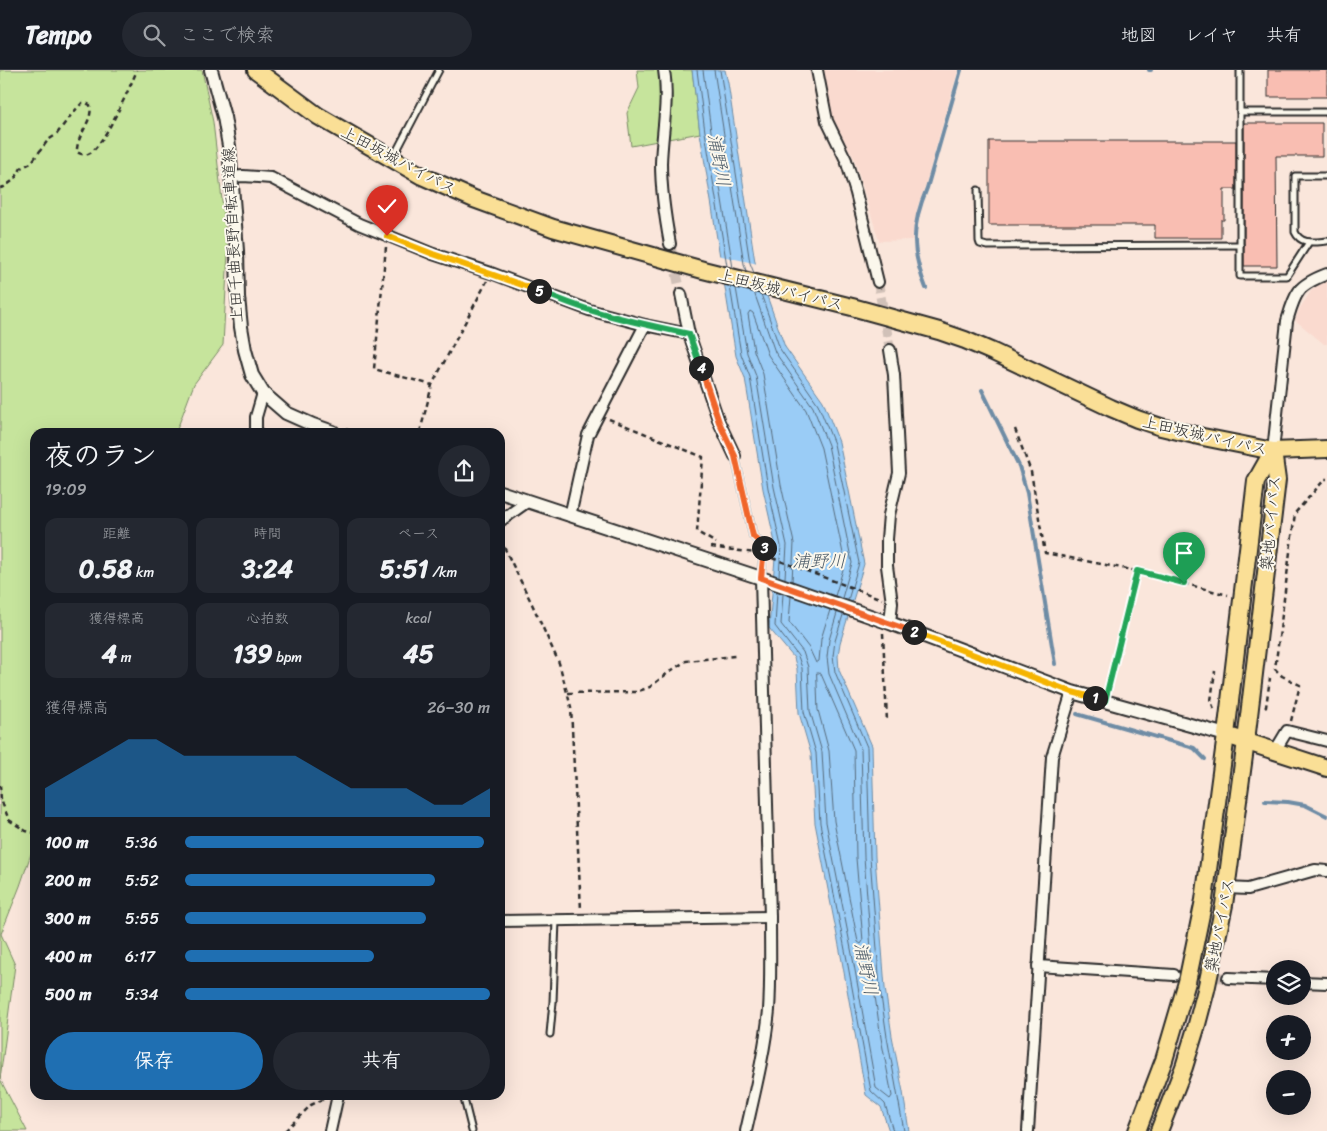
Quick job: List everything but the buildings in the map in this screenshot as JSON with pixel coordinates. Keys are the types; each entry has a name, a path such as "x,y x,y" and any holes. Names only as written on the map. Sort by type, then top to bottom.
{"main road":[{"name":"上田坂城バイパス","path":"256,70 318,116 422,176 474,199 553,228 703,270 915,324 965,340 994,352 1087,398 1137,419 1188,434 1273,451 1327,450"},
{"name":"築地バイパス","path":"1137,1131 1164,1060 1186,982 1204,900 1226,735 1256,481 1273,451"},
{"name":"築地バイパス","path":"1159,1131 1184,1068 1196,1028 1206,990 1227,888 1277,480 1273,451"},
{"path":"1226,735 1327,768"}],"street":[{"path":"211,70 224,118 229,146 237,251 240,327 252,374 263,393 286,413 313,425 327,428"},
{"path":"664,70 663,203 670,244"},
{"path":"817,70 827,121 846,160 878,282"},
{"path":"232,177 271,178 359,224 433,254 589,310 645,325 689,334"},
{"path":"1273,451 1287,321 1300,290 1320,276 1327,274"},
{"path":"681,294 689,334 719,422 735,456"},
{"path":"570,516 588,435 645,325"},
{"path":"882,620 892,603 886,566 887,539 899,473 894,374 890,350"},
{"path":"256,428 256,418 263,393"},
{"path":"505,494 765,579 882,620 1072,692 1226,735"},
{"path":"505,517 527,502"},
{"path":"746,1131 762,1062 769,1010 770,917 765,579"},
{"path":"1028,1131 1052,757 1072,692"},
{"path":"1275,751 1287,731 1327,740"},
{"path":"1227,888 1248,889 1315,870 1327,872"},
{"path":"505,921 770,917"},
{"path":"1038,966 1174,974"},
{"path":"1228,978 1266,980"},
{"path":"1311,982 1327,983"},
{"path":"330,1131 337,1100"}],"lane":[{"path":"392,160 439,70"},
{"path":"1240,70 1240,276 1287,276 1309,242"},
{"path":"1240,112 1327,112"},
{"path":"1327,176 1295,176 1294,232 1297,237 1309,242 1327,241"},
{"path":"978,190 979,241 980,244 987,246 1240,246"},
{"path":"735,456 753,536 764,546 765,579"},
{"path":"550,1034 556,920"},
{"path":"464,1100 472,1131"}],"path":[{"path":"0,188 15,179 21,168 31,163 48,140 56,135 82,103 90,105 91,110 76,145 77,152 87,155 94,151 102,141 137,70"},
{"path":"387,236 374,369 432,385"},
{"path":"421,428 432,385 491,274"},
{"path":"598,415 703,458 697,532 716,543"},
{"path":"1015,429 1031,472 1046,553 1137,571 1242,598"},
{"path":"1287,731 1294,713 1300,685 1282,676 1275,669 1295,513 1327,479"},
{"path":"505,549 559,663 571,707 582,920"},
{"path":"769,557 874,597"},
{"path":"1105,701 1137,571"},
{"path":"882,620 887,722"},
{"path":"568,693 636,692 650,687 686,661 735,656"},
{"path":"1214,671 1211,701 1214,708"},
{"path":"1266,707 1270,678"},
{"path":"0,785 1,800 9,820 30,832"},
{"path":"285,1131 310,1105 322,1100"}],"shaded area":[{"path":"824,70 958,70 918,205 912,240 879,241 854,158 833,119"},
{"path":"1327,281 1327,344 1324,344 1295,320 1311,291"}],"green space":[{"path":"0,70 202,70 213,122 228,252 223,345 194,384 178,428 30,428 30,857 1,934 15,965 0,1079"},
{"path":"637,70 692,70 700,133 631,146 627,113 639,88"},
{"path":"0,1079 27,1131 0,1131"}],"water":[{"name":"浦野川","path":"692,70 725,70 755,262 785,347 823,401 839,442 864,564 840,643 838,656 839,670 872,746 875,857 885,988 909,1131 889,1131 881,1107 866,1095 815,823 811,754 799,713 797,669 794,658 769,628 776,547 763,489 745,378 736,356 700,133"}],"pier":[{"path":"717,255 758,264 770,296 722,284"}],"waterway":[{"path":"926,288 916,250 916,226 961,70"},
{"path":"982,390 1019,466 1027,493 1055,664"},
{"path":"1077,714 1194,748 1205,759"},
{"path":"1265,801 1305,805 1327,816"}],"tunnel":[{"path":"670,244 681,294"},
{"path":"878,282 890,350"},
{"path":"1185,975 1228,978"}],"route":[{"path":"387,236 589,310 645,325 689,334 719,422 735,456 753,536 764,546 761,578 890,623 1072,692 1105,701 1137,571 1184,583"}]}
